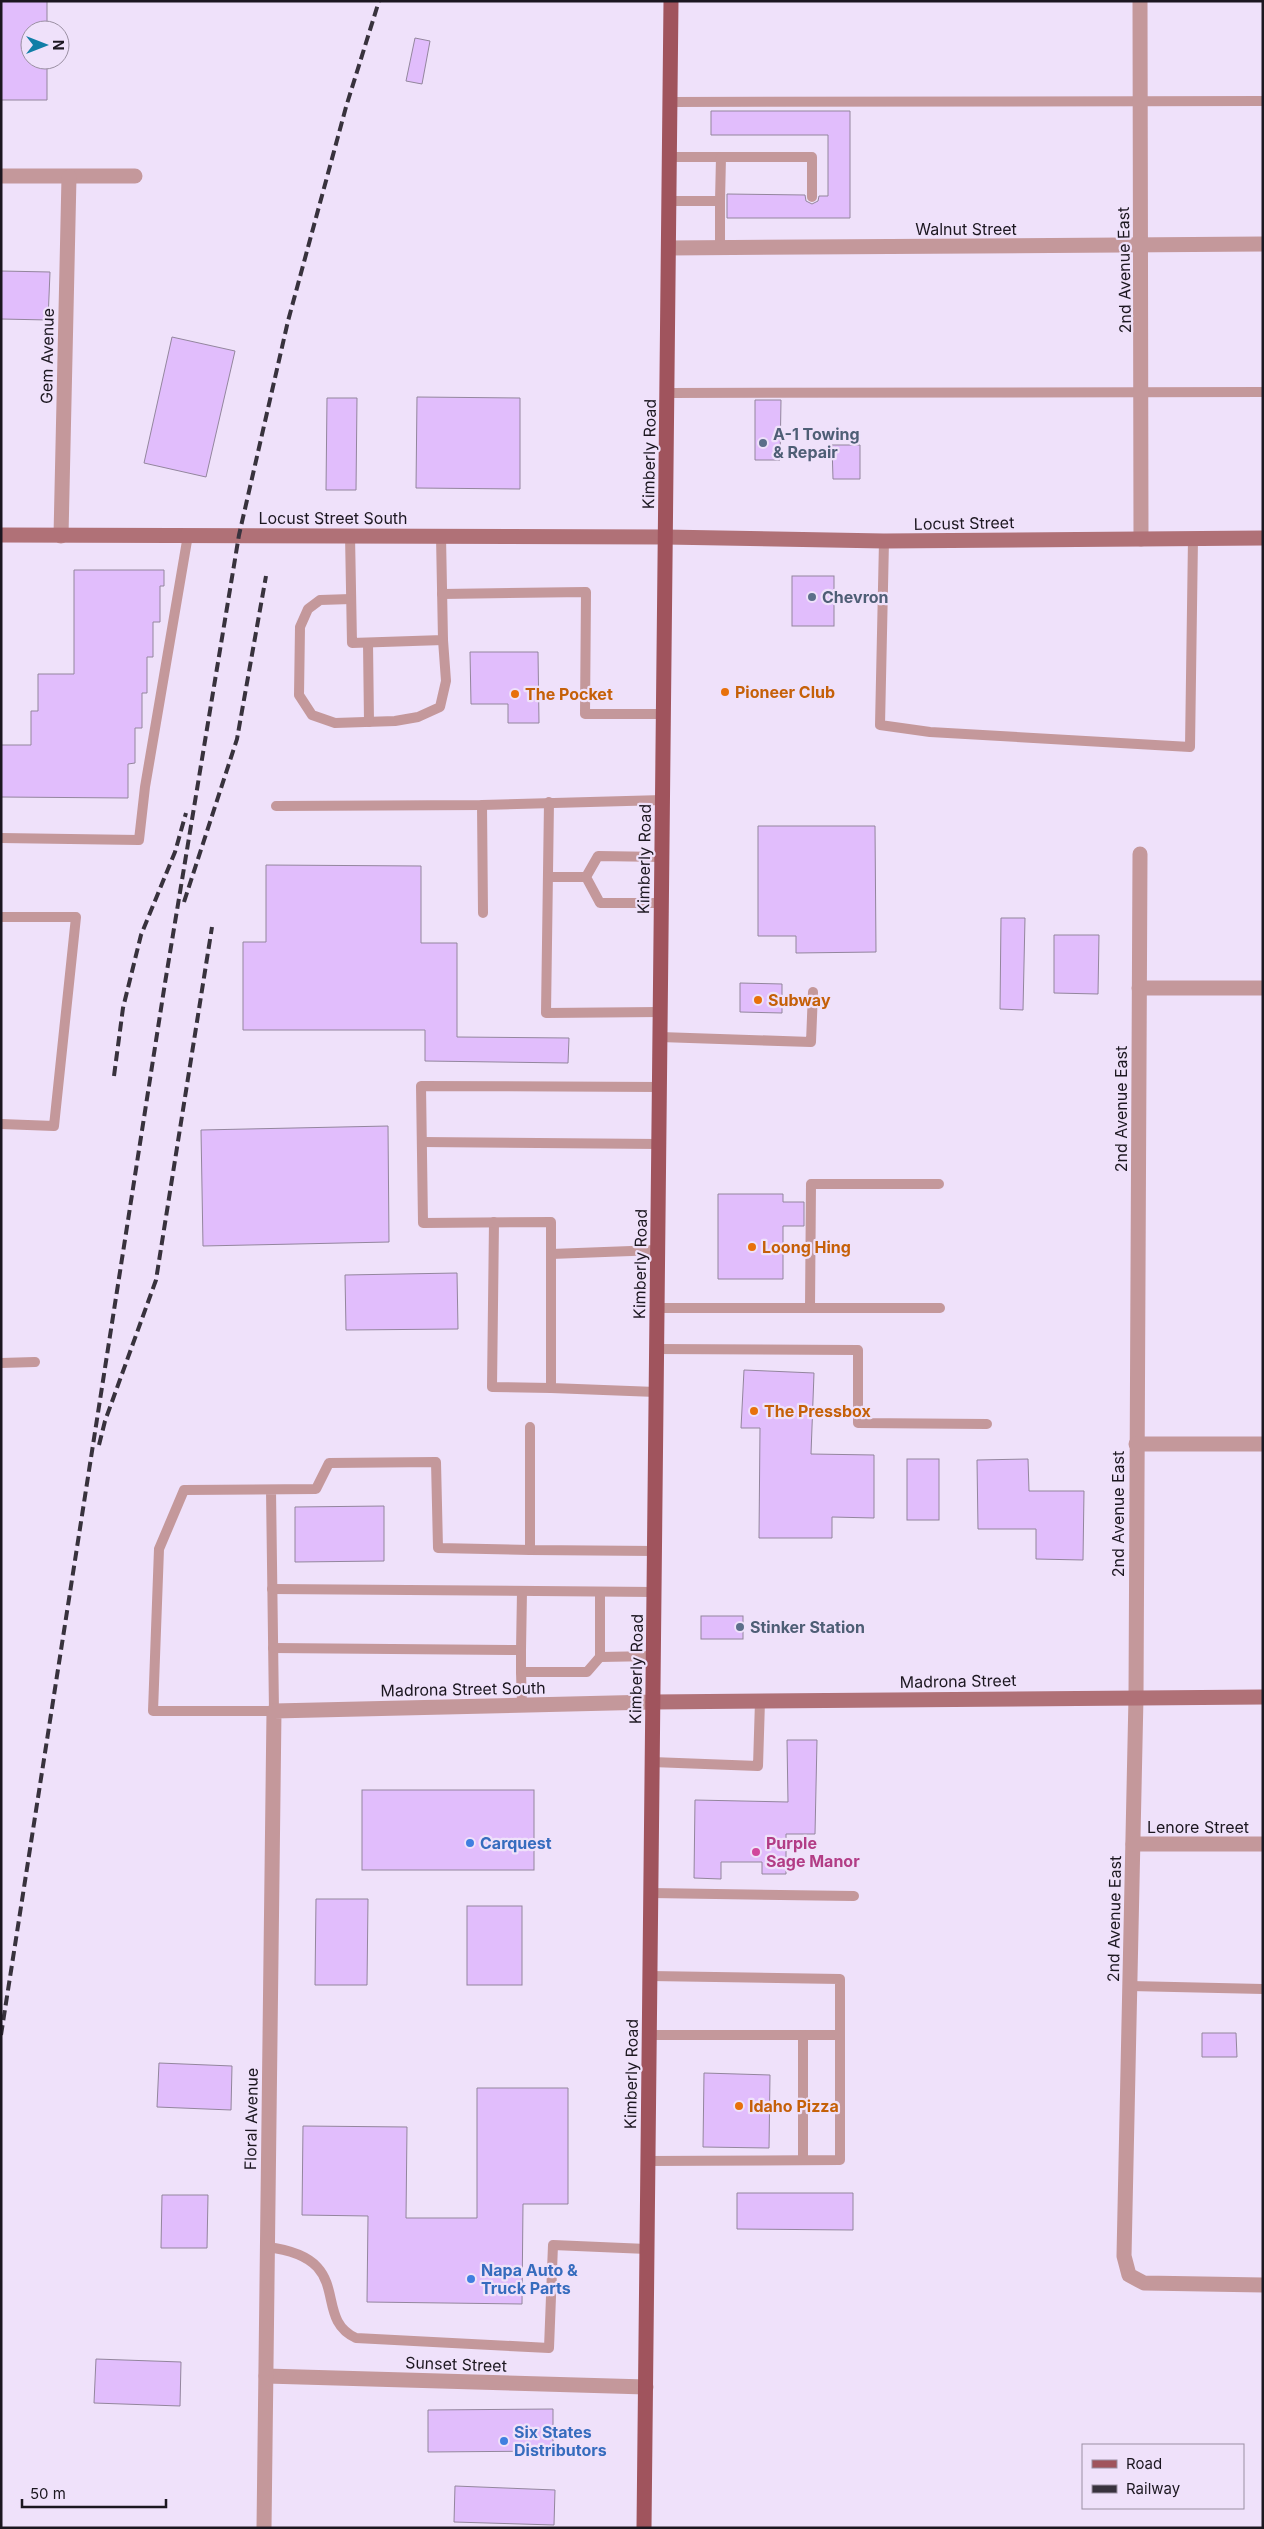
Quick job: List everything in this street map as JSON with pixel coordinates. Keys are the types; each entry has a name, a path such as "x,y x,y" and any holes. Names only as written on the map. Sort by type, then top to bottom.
{"main road":[{"name":"Kimberly Road","path":"644,2528 671,1"}],"street":[{"name":"2nd Avenue East","path":"1140,1 1140,245 1143,392 1141,539"},
{"path":"1,176 135,176"},
{"name":"Gem Avenue","path":"61,536 69,176"},
{"name":"Walnut Street","path":"669,248 1263,244"},
{"name":"Locust Street South","path":"1,535 665,537"},
{"name":"Locust Street","path":"665,537 884,541 1263,538"},
{"name":"2nd Avenue East","path":"1140,854 1136,1697 1124,2174 1124,2256 1129,2276 1144,2283 1263,2286"},
{"path":"1139,988 1263,988"},
{"path":"1136,1444 1263,1444"},
{"name":"Madrona Street","path":"653,1702 1263,1697"},
{"name":"Madrona Street South","path":"274,1711 653,1702"},
{"name":"Floral Avenue","path":"264,2528 274,1711"},
{"name":"Lenore Street","path":"1133,1844 1263,1844"},
{"name":"Sunset Street","path":"266,2376 646,2387"}],"lane":[{"path":"670,102 1263,102"},
{"path":"670,157 812,157 812,197"},
{"path":"720,157 720,248"},
{"path":"669,201 720,201"},
{"path":"668,393 1263,392"},
{"path":"350,535 352,643 443,640"},
{"path":"1,838 140,840 145,787 188,536"},
{"path":"351,599 320,600 308,609 300,627 299,695 312,715 335,723 369,722 418,717 440,707 446,681 443,640 441,536"},
{"path":"884,541 880,725 930,732 1190,747 1193,538"},
{"path":"442,594 586,592 585,714 664,714"},
{"path":"368,643 369,722"},
{"path":"276,806 482,805 662,800"},
{"path":"549,802 546,1013 660,1012"},
{"path":"482,805 483,914"},
{"path":"586,877 598,856 662,857"},
{"path":"549,877 586,877"},
{"path":"586,877 600,902 661,903"},
{"path":"1,918 76,917 54,1126 1,1124"},
{"path":"660,1037 811,1042 813,992"},
{"path":"551,1388 551,1222 423,1223 421,1086 659,1087"},
{"path":"422,1142 659,1144"},
{"path":"810,1308 811,1184 939,1184"},
{"path":"494,1222 492,1387 656,1392"},
{"path":"551,1254 658,1250"},
{"path":"657,1308 940,1308"},
{"path":"656,1349 858,1350 858,1423 987,1424"},
{"path":"1,1363 35,1362"},
{"path":"530,1427 530,1550"},
{"path":"271,1490 274,1711 153,1711 159,1549 184,1490 316,1489 329,1463 436,1462 438,1548 655,1551"},
{"path":"272,1589 654,1592"},
{"path":"522,1591 522,1705"},
{"path":"522,1672 586,1672 600,1656 600,1592"},
{"path":"273,1648 522,1650"},
{"path":"600,1656 654,1656"},
{"path":"652,1762 758,1766 760,1701"},
{"path":"651,1892 854,1896"},
{"path":"648,2161 840,2160 840,1979 650,1976"},
{"path":"1130,1986 1263,1989"},
{"path":"649,2035 840,2035"},
{"path":"802,2035 803,2160"},
{"path":"267,2247 288,2249 318,2265 326,2277 337,2322 346,2333 356,2338 549,2348 553,2245 647,2249"}],"building":[{"path":"1,1 47,1 47,20 20,20 20,70 47,70 47,100 1,100"},
{"path":"415,38 430,41 422,84 406,81"},
{"path":"711,111 850,111 850,218 727,218 727,194 805,195 806,201 812,204 818,201 819,196 828,196 828,135 711,135"},
{"path":"1,271 50,272 48,320 1,319"},
{"path":"172,337 235,351 206,477 144,463"},
{"path":"417,397 520,398 520,489 416,488"},
{"path":"327,398 357,398 356,490 326,490"},
{"path":"755,400 781,400 780,460 755,460"},
{"path":"832,445 860,445 860,479 833,479"},
{"path":"74,570 164,570 164,586 160,586 160,622 153,622 153,657 147,657 147,693 142,693 142,728 135,728 135,763 128,764 128,798 1,797 1,745 31,745 31,711 38,711 38,674 74,674"},
{"path":"792,576 834,576 834,626 792,626"},
{"path":"470,652 538,652 539,723 508,723 508,704 471,704"},
{"path":"758,826 875,826 876,952 796,953 796,936 758,936"},
{"path":"266,865 421,866 421,943 457,943 457,1037 569,1038 568,1063 425,1061 425,1030 243,1030 243,942 266,942"},
{"path":"1001,918 1025,918 1023,1010 1000,1009"},
{"path":"1054,935 1099,935 1098,994 1054,993"},
{"path":"740,983 782,984 782,1013 740,1012"},
{"path":"388,1126 389,1242 203,1246 201,1130"},
{"path":"718,1194 783,1194 783,1202 804,1202 804,1226 783,1226 783,1279 718,1279"},
{"path":"457,1273 458,1329 346,1330 345,1275"},
{"path":"744,1370 814,1373 811,1454 874,1455 874,1518 832,1517 832,1538 759,1538 760,1428 741,1428"},
{"path":"907,1459 939,1459 939,1520 907,1520"},
{"path":"1028,1459 1029,1491 1084,1491 1083,1560 1036,1559 1036,1529 978,1529 977,1460"},
{"path":"384,1506 384,1561 295,1562 295,1507"},
{"path":"701,1616 743,1616 743,1639 701,1639"},
{"path":"787,1740 817,1740 815,1834 786,1834 786,1874 762,1874 762,1862 721,1862 721,1879 694,1878 695,1800 788,1802"},
{"path":"362,1790 534,1790 534,1870 362,1870"},
{"path":"316,1899 368,1899 367,1985 315,1985"},
{"path":"467,1906 522,1906 522,1985 467,1985"},
{"path":"1202,2033 1236,2033 1237,2057 1202,2057"},
{"path":"159,2063 232,2066 231,2110 157,2107"},
{"path":"704,2073 770,2075 769,2148 703,2147"},
{"path":"477,2088 568,2088 568,2204 523,2204 522,2304 367,2302 368,2216 302,2215 303,2126 407,2127 406,2218 477,2218"},
{"path":"737,2193 853,2193 853,2230 737,2229"},
{"path":"162,2195 208,2195 207,2248 161,2248"},
{"path":"96,2359 181,2362 180,2406 94,2403"},
{"path":"553,2409 553,2451 428,2452 428,2410"},
{"path":"455,2486 555,2490 554,2525 454,2522"}],"railway":[{"path":"1,2035 165,983 239,535 288,321 346,107 379,1"},
{"path":"184,902 237,739 266,576"},
{"path":"114,1076 123,1008 141,935 175,852 186,813"},
{"path":"99,1445 105,1421 156,1280 212,927"}],"place":[{"name":"A-1 Towing & Repair","path":"763,443"},
{"name":"Chevron","path":"812,597"},
{"name":"Pioneer Club","path":"725,692"},
{"name":"The Pocket","path":"515,694"},
{"name":"Subway","path":"758,1000"},
{"name":"Loong Hing","path":"752,1247"},
{"name":"The Pressbox","path":"754,1411"},
{"name":"Stinker Station","path":"740,1627"},
{"name":"Carquest","path":"470,1843"},
{"name":"Purple Sage Manor","path":"756,1852"},
{"name":"Idaho Pizza","path":"739,2106"},
{"name":"Napa Auto & Truck Parts","path":"471,2279"},
{"name":"Six States Distributors","path":"504,2441"}]}
